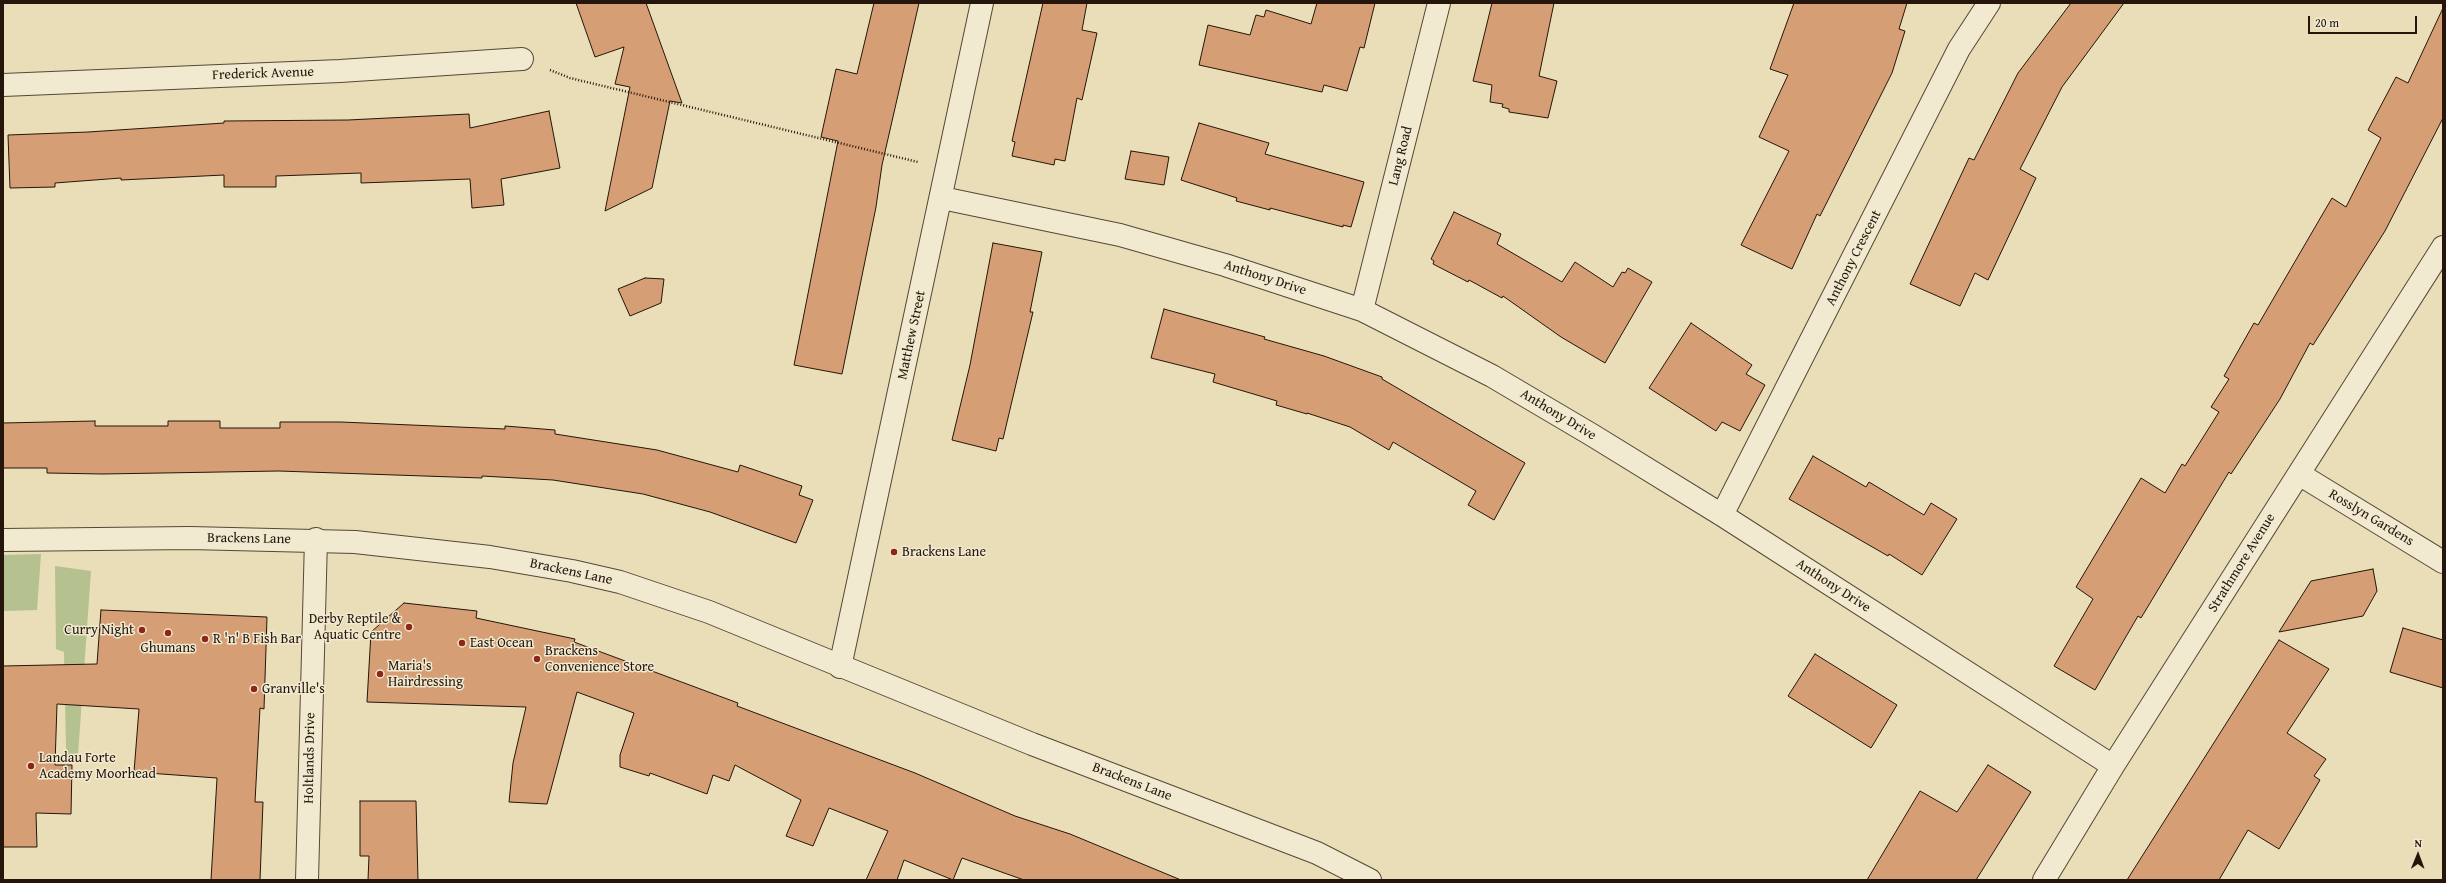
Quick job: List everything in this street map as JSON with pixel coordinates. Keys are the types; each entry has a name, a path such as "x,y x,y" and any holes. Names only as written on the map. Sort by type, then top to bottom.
{"street":[{"name":"Matthew Street","path":"840,667 942,198 982,3"},
{"name":"Lang Road","path":"1362,310 1439,3"},
{"name":"Anthony Crescent","path":"1722,515 1959,49 1989,3"},
{"name":"Frederick Avenue","path":"3,85 340,71 522,59"},
{"name":"Anthony Drive","path":"942,198 1120,235 1224,265 1362,310 1492,376 1722,515 2113,766"},
{"name":"Strathmore Avenue","path":"2044,880 2113,766 2443,247"},
{"name":"Rosslyn Gardens","path":"2299,474 2443,562"},
{"name":"Brackens Lane","path":"3,540 316,539 423,548 572,570 659,594 1032,744 1317,853 1370,880"},
{"name":"Holtlands Drive","path":"308,880 316,539"}],"path":[{"path":"522,59 570,78 948,169"}],"green space":[{"path":"41,554 37,610 3,611 3,555"},
{"path":"55,566 91,571 78,755 69,762 66,747 64,652 56,649"}],"building":[{"path":"576,3 646,3 682,103 670,101 652,188 605,211 630,87 615,84 624,47 595,57"},
{"path":"874,3 919,3 882,165 876,207 842,374 794,365 838,141 821,137 836,69 857,74"},
{"path":"1043,3 1087,3 1082,30 1097,33 1082,100 1077,98 1065,161 1055,159 1054,165 1012,156 1015,142 1012,141"},
{"path":"1317,3 1375,3 1364,48 1360,47 1347,91 1324,85 1322,92 1199,65 1208,25 1250,35 1256,15 1264,17 1266,10 1311,24"},
{"path":"1492,3 1554,3 1539,76 1557,81 1548,118 1509,112 1509,109 1502,107 1503,104 1490,102 1492,85 1473,81"},
{"path":"1794,3 1907,3 1899,29 1905,31 1892,73 1820,216 1817,214 1792,269 1741,245 1789,151 1759,137 1788,75 1770,69"},
{"path":"2071,3 2124,3 2062,87 2020,169 2036,178 1988,280 1975,273 1960,306 1910,284 1969,158 1974,160 2018,73"},
{"path":"2443,8 2443,118 2385,231 2313,345 2310,343 2280,399 2231,474 2229,472 2141,618 2138,616 2095,690 2054,666 2093,599 2076,587 2141,478 2165,493 2182,464 2185,466 2219,412 2211,407 2229,379 2224,376 2254,323 2258,325 2332,198 2346,207 2381,138 2368,130 2396,77 2408,83"},
{"path":"549,111 560,168 501,179 504,205 472,208 470,179 361,183 361,173 276,176 276,187 224,187 224,175 121,180 121,178 55,183 55,187 10,188 8,135 88,132 224,123 224,121 348,120 469,114 470,128"},
{"path":"1199,123 1269,143 1265,154 1364,182 1351,227 1343,225 1343,227 1270,208 1270,210 1236,201 1237,198 1181,180"},
{"path":"1131,151 1169,157 1164,185 1125,179"},
{"path":"1454,212 1501,234 1497,244 1562,282 1575,262 1613,287 1622,272 1625,273 1628,268 1652,282 1605,363 1561,337 1503,296 1502,298 1469,280 1468,282 1433,264 1434,261 1431,259"},
{"path":"993,243 1042,252 1030,312 1033,312 1003,439 999,438 996,451 952,440 970,365"},
{"path":"645,278 664,279 661,303 630,316 618,289"},
{"path":"1164,309 1265,337 1264,339 1324,356 1382,377 1382,379 1525,463 1494,520 1468,505 1476,491 1393,442 1389,450 1350,427 1276,405 1277,401 1213,382 1215,374 1151,358"},
{"path":"1691,323 1752,365 1746,374 1765,385 1740,431 1722,422 1716,431 1649,388"},
{"path":"95,421 95,426 168,426 168,421 220,421 220,428 280,428 280,422 341,422 505,429 505,426 555,430 555,434 657,450 738,472 740,465 802,486 799,495 813,500 796,543 710,512 643,494 553,480 482,476 482,478 279,471 103,474 47,473 47,468 3,468 3,423"},
{"path":"1813,456 1866,487 1869,482 1924,515 1931,503 1957,519 1922,575 1889,554 1888,556 1789,499"},
{"path":"2373,569 2377,591 2363,616 2279,632 2311,581"},
{"path":"404,603 477,611 476,618 575,639 574,642 738,703 737,706 915,773 1015,816 1070,834 1181,880 1024,880 962,858 953,880 904,860 897,880 866,880 888,831 829,808 813,846 786,836 801,800 735,765 729,781 713,775 707,794 650,773 649,776 620,767 620,755 634,713 577,692 547,804 509,802 513,763 526,707 367,702 371,632"},
{"path":"101,610 267,617 264,709 260,708 255,802 263,802 260,880 211,880 217,778 134,772 139,709 57,704 55,765 72,765 71,814 36,813 37,847 3,847 3,666 97,664"},
{"path":"2403,628 2443,640 2443,688 2390,672"},
{"path":"2279,640 2329,669 2287,733 2326,759 2314,776 2320,780 2279,849 2248,830 2219,880 2127,880"},
{"path":"1815,654 1897,705 1871,748 1788,696"},
{"path":"1988,765 2031,792 1976,880 1867,880 1920,791 1957,812"},
{"path":"360,801 416,801 418,880 368,880 369,856 360,856"}],"place":[{"name":"Brackens Lane","path":"894,552"},
{"name":"Derby Reptile & Aquatic Centre","path":"409,627"},
{"name":"Curry Night","path":"142,630"},
{"name":"Ghumans","path":"168,633"},
{"name":"R 'n' B Fish Bar","path":"205,639"},
{"name":"East Ocean","path":"462,643"},
{"name":"Brackens Convenience Store","path":"537,659"},
{"name":"Maria's Hairdressing","path":"380,674"},
{"name":"Granville's","path":"254,689"},
{"name":"Landau Forte Academy Moorhead","path":"31,766"}]}
